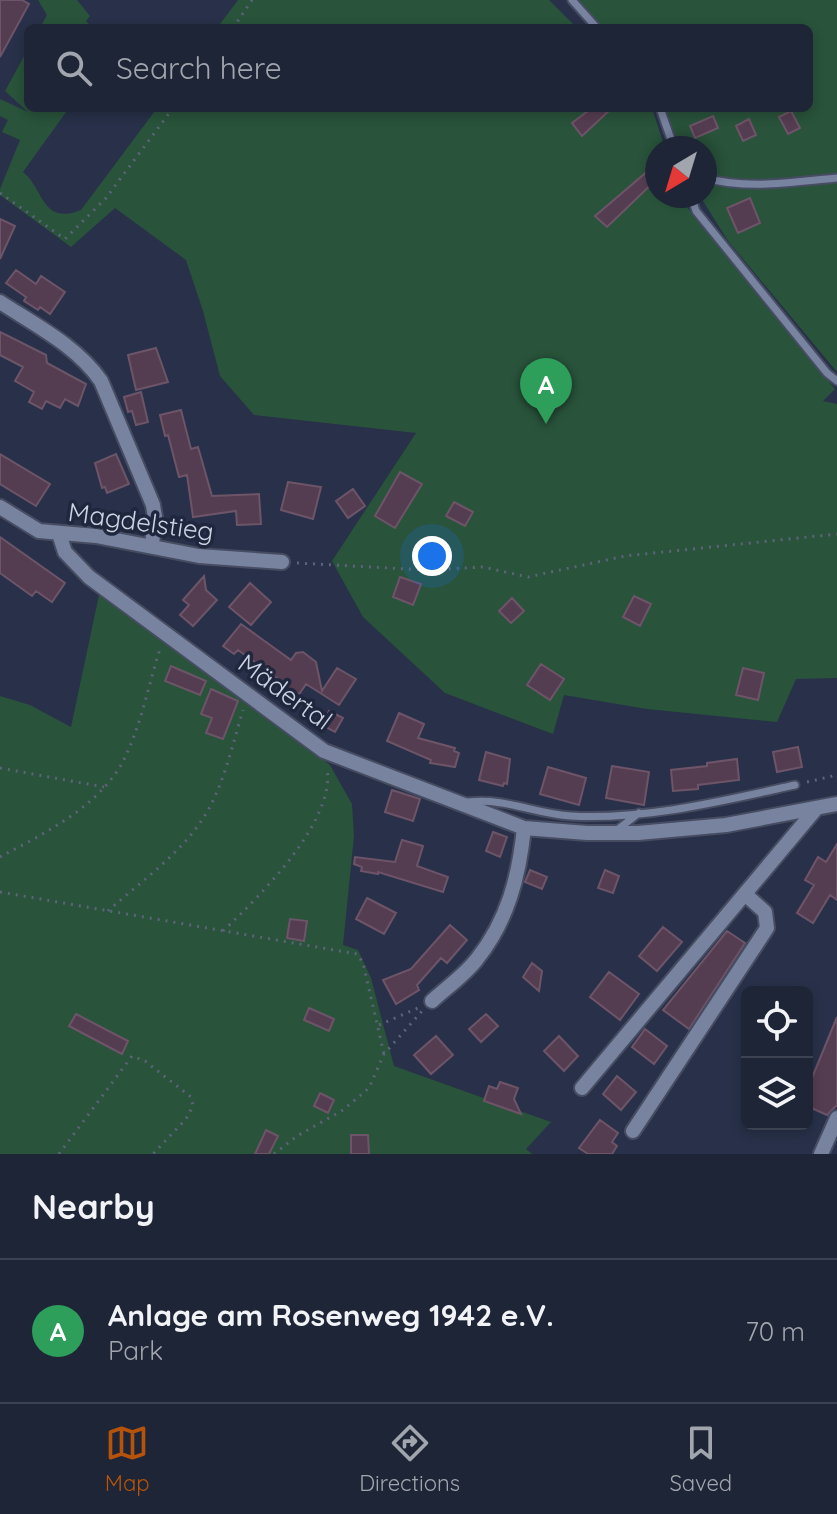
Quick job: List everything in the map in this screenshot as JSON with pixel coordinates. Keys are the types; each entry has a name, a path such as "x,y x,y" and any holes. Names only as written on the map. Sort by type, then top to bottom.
{"street":[{"path":"0,302 74,351 101,381 153,505 152,545"},
{"name":"Magdelstieg","path":"0,507 39,531 96,536 199,556 282,562"},
{"name":"Mädertal","path":"59,534 71,561 164,634 324,751 524,828 612,833 726,825 837,804"},
{"path":"582,1088 815,810"},
{"path":"432,1001 476,961 497,930 520,867 524,828"},
{"path":"633,1131 767,928 765,912 745,894"},
{"path":"821,1154 837,1118"}],"lane":[{"path":"572,0 593,24"},
{"path":"661,112 670,136"},
{"path":"717,181 754,185 837,178"},
{"path":"695,208 827,373 837,381"},
{"path":"462,803 491,800 569,816 693,807 795,785"},
{"path":"612,833 639,812"}],"path":[{"path":"236,24 252,0"},
{"path":"0,193 65,239 106,198 170,112"},
{"path":"282,562 426,570 483,567 528,577 625,556 837,534"},
{"path":"0,857 78,810 104,787 120,766 130,745 164,634"},
{"path":"107,911 179,848 202,820 221,778 247,695"},
{"path":"223,931 287,863 323,806 330,782 324,751"},
{"path":"0,768 104,787"},
{"path":"795,785 837,775"},
{"path":"0,892 357,954 363,963 384,1054"},
{"path":"379,1025 432,1001"},
{"path":"274,1154 297,1136 343,1110 369,1088 384,1054 432,1001"},
{"path":"59,1154 132,1056 145,1061 191,1097 193,1106 186,1119 153,1154"}],"green space":[{"path":"38,0 77,0 90,16 86,21 89,24 42,24 47,15"},
{"path":"238,0 549,0 573,24 220,24"},
{"path":"577,0 837,0 837,372 728,241 707,208 717,208 717,136 675,136 666,112 813,112 813,24 599,24"},
{"path":"24,56 24,108 5,91"},
{"path":"0,99 24,112 66,112 23,172 51,209 68,214 81,210 154,112 653,112 661,136 645,136 645,208 688,208 835,389 823,401 837,404 837,678 796,679 777,722 647,709 564,695 553,734 445,693 363,617 332,561 416,433 254,415 220,376 186,260 115,208 71,247 0,195 20,140 2,132 8,120 0,116"},
{"path":"99,595 330,765 352,804 354,836 343,945 358,950 371,978 394,1066 551,1122 526,1149 532,1154 0,1154 0,696 30,705 71,727"}],"building":[{"path":"0,0 22,0 29,4 0,57"},
{"path":"587,112 608,112 582,136 572,123"},
{"path":"792,112 800,128 788,134 779,117"},
{"path":"713,116 718,128 694,136 690,126"},
{"path":"749,119 756,135 743,141 736,126"},
{"path":"645,173 645,191 607,227 595,216"},
{"path":"750,198 760,223 738,233 727,208"},
{"path":"0,219 15,226 0,259"},
{"path":"16,270 36,284 41,276 65,292 50,314 24,301 26,297 6,283"},
{"path":"0,332 46,355 47,363 86,384 78,406 65,399 60,408 46,401 42,409 29,402 34,392 15,381 23,367 0,355"},
{"path":"156,348 168,382 136,390 128,355"},
{"path":"141,392 148,422 136,425 124,397"},
{"path":"181,410 191,449 198,447 212,496 259,494 261,524 237,525 236,511 193,517 187,475 179,477 160,415"},
{"path":"0,454 50,484 36,506 0,484"},
{"path":"116,454 129,484 107,493 105,487 102,488 95,463"},
{"path":"400,472 422,484 395,528 375,516"},
{"path":"288,482 321,487 313,519 281,510"},
{"path":"353,489 365,506 348,518 336,501"},
{"path":"454,502 473,512 465,526 446,516"},
{"path":"0,537 65,583 52,602 36,591 32,596 0,573"},
{"path":"204,576 206,590 217,600 193,626 180,615 189,605 183,600"},
{"path":"400,577 421,584 413,605 393,597"},
{"path":"250,583 271,602 251,625 229,607"},
{"path":"634,596 651,604 640,626 623,617"},
{"path":"512,598 524,611 511,623 499,611"},
{"path":"241,624 291,660 296,653 303,652 316,662 322,691 337,668 356,679 339,705 306,684 300,693 293,694 238,650 234,654 223,646"},
{"path":"541,664 564,679 550,700 527,685"},
{"path":"171,666 206,681 200,695 165,681"},
{"path":"743,668 764,673 758,700 736,695"},
{"path":"211,689 238,701 223,739 206,733 212,718 201,714"},
{"path":"329,711 343,718 335,732 322,725"},
{"path":"399,713 424,724 418,738 455,748 454,751 459,753 455,767 430,763 431,760 387,741"},
{"path":"798,747 802,767 777,772 773,752"},
{"path":"486,752 510,759 507,784 503,786 479,780"},
{"path":"737,759 739,780 673,791 671,770"},
{"path":"612,766 649,772 644,805 606,798"},
{"path":"548,767 586,778 579,805 540,794"},
{"path":"392,790 420,799 413,821 385,812"},
{"path":"493,832 507,837 500,857 486,851"},
{"path":"402,840 423,846 417,866 448,877 443,892 378,872 361,871 362,867 354,864 355,857 395,862"},
{"path":"837,844 837,900 830,895 813,923 797,913 814,885 805,880 818,857 826,862"},
{"path":"530,870 547,877 542,889 525,882"},
{"path":"605,870 619,876 613,893 598,888"},
{"path":"367,898 396,913 384,934 356,919"},
{"path":"290,919 307,921 304,941 287,938"},
{"path":"450,925 467,940 447,963 441,958 417,985 419,990 396,1004 383,980 411,969"},
{"path":"663,927 682,942 657,971 639,956"},
{"path":"727,931 745,943 689,1029 663,1010"},
{"path":"532,963 542,971 539,991 523,977"},
{"path":"609,972 639,994 620,1020 590,997"},
{"path":"309,1008 334,1019 329,1031 304,1020"},
{"path":"76,1014 128,1041 122,1054 69,1026"},
{"path":"486,1014 498,1026 481,1042 469,1029"},
{"path":"837,1017 837,1105 827,1115 813,1109 813,1075"},
{"path":"645,1029 667,1046 654,1064 632,1047"},
{"path":"436,1036 453,1055 431,1074 414,1055"},
{"path":"559,1036 578,1056 564,1071 544,1051"},
{"path":"617,1076 636,1092 621,1110 603,1094"},
{"path":"500,1082 518,1088 514,1099 521,1114 484,1101 489,1086 497,1089"},
{"path":"320,1093 334,1100 328,1113 314,1106"},
{"path":"600,1120 618,1133 612,1142 617,1146 612,1154 588,1154 579,1148"},
{"path":"266,1130 278,1136 269,1154 255,1154"},
{"path":"351,1135 368,1135 369,1154 351,1154"}],"place":[{"name":"Anlage am Rosenweg 1942 e.V.","path":"546,424"}]}
